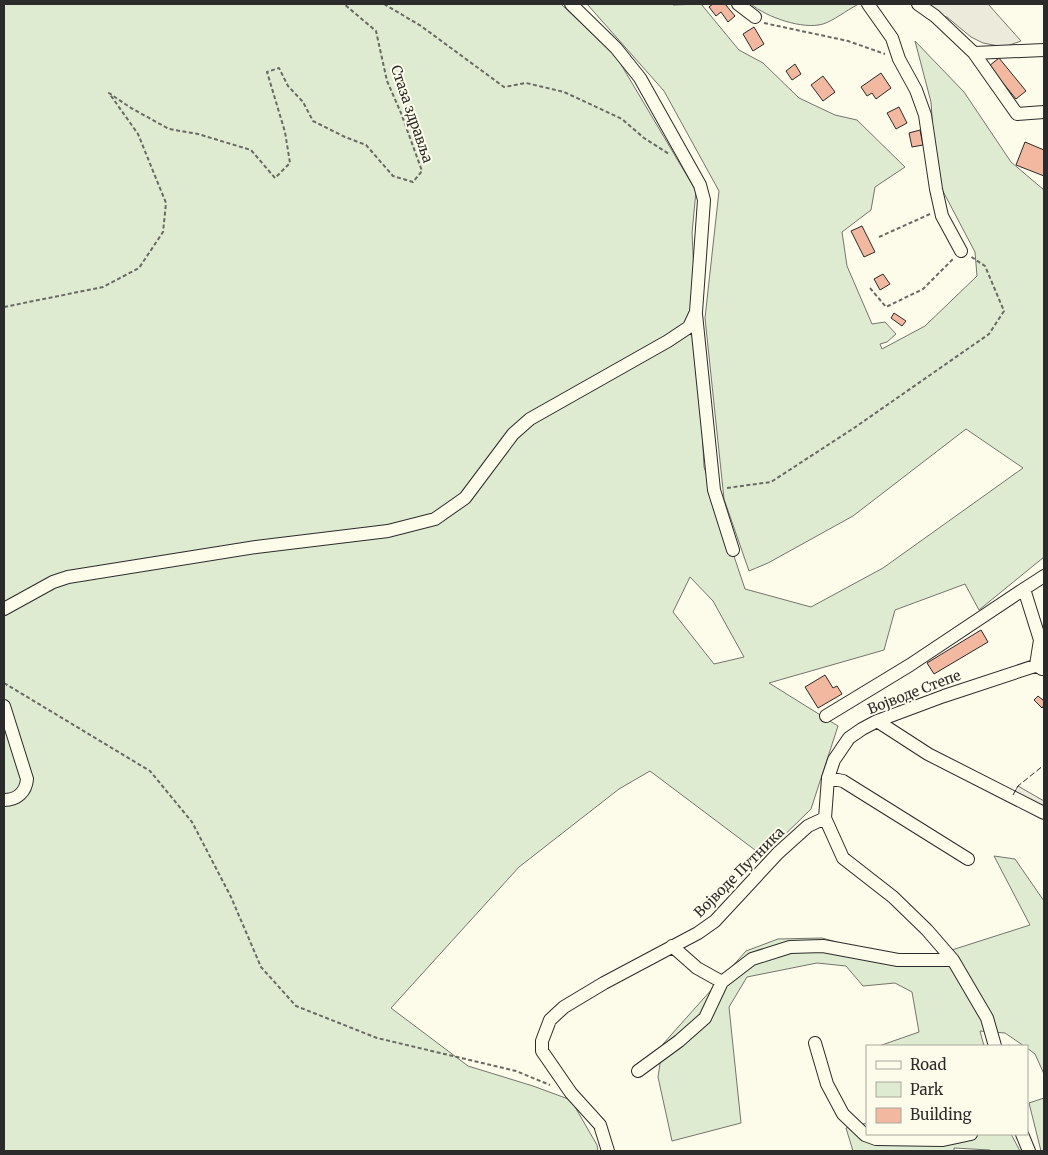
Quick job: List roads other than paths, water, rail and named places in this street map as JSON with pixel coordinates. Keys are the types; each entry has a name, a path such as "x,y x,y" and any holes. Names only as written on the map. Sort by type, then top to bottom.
{"street":[{"path":"571,4 616,48 640,78 700,185 704,200 696,312 714,490 733,550"},
{"path":"738,4 755,17"},
{"path":"868,4 892,38 899,59 916,90 925,115 942,216 961,251"},
{"path":"918,4 935,16 974,53 1017,114 1044,112"},
{"path":"974,53 1044,50"},
{"path":"4,609 53,582 68,577 256,548 388,531 435,520 465,498 513,434 530,419 668,341 689,327 696,312"},
{"path":"826,716 910,665 1044,576"},
{"path":"1024,589 1040,640 1041,666"},
{"name":"Војводе Степе","path":"825,818 828,778 834,760 849,738 877,721 944,696 1041,666"},
{"path":"4,706 27,779 27,786 22,793 15,798 4,800"},
{"path":"877,721 928,754 1044,813"},
{"path":"828,778 843,781 968,859"},
{"path":"825,818 843,858 894,897 927,930 953,960 987,1018 995,1045"},
{"name":"Војводе Путника","path":"608,1151 600,1125 571,1093 542,1051 542,1041 550,1020 564,1008 604,983 698,933 715,921 778,853 808,826 825,818"},
{"path":"672,946 697,968 722,982"},
{"path":"638,1071 679,1041 705,1018 722,982 752,958 790,947 824,946 898,960 953,960"},
{"path":"815,1043 827,1084 843,1114 865,1135 876,1139 943,1140 966,1135"},
{"path":"1022,1135 1029,1151"}]}
